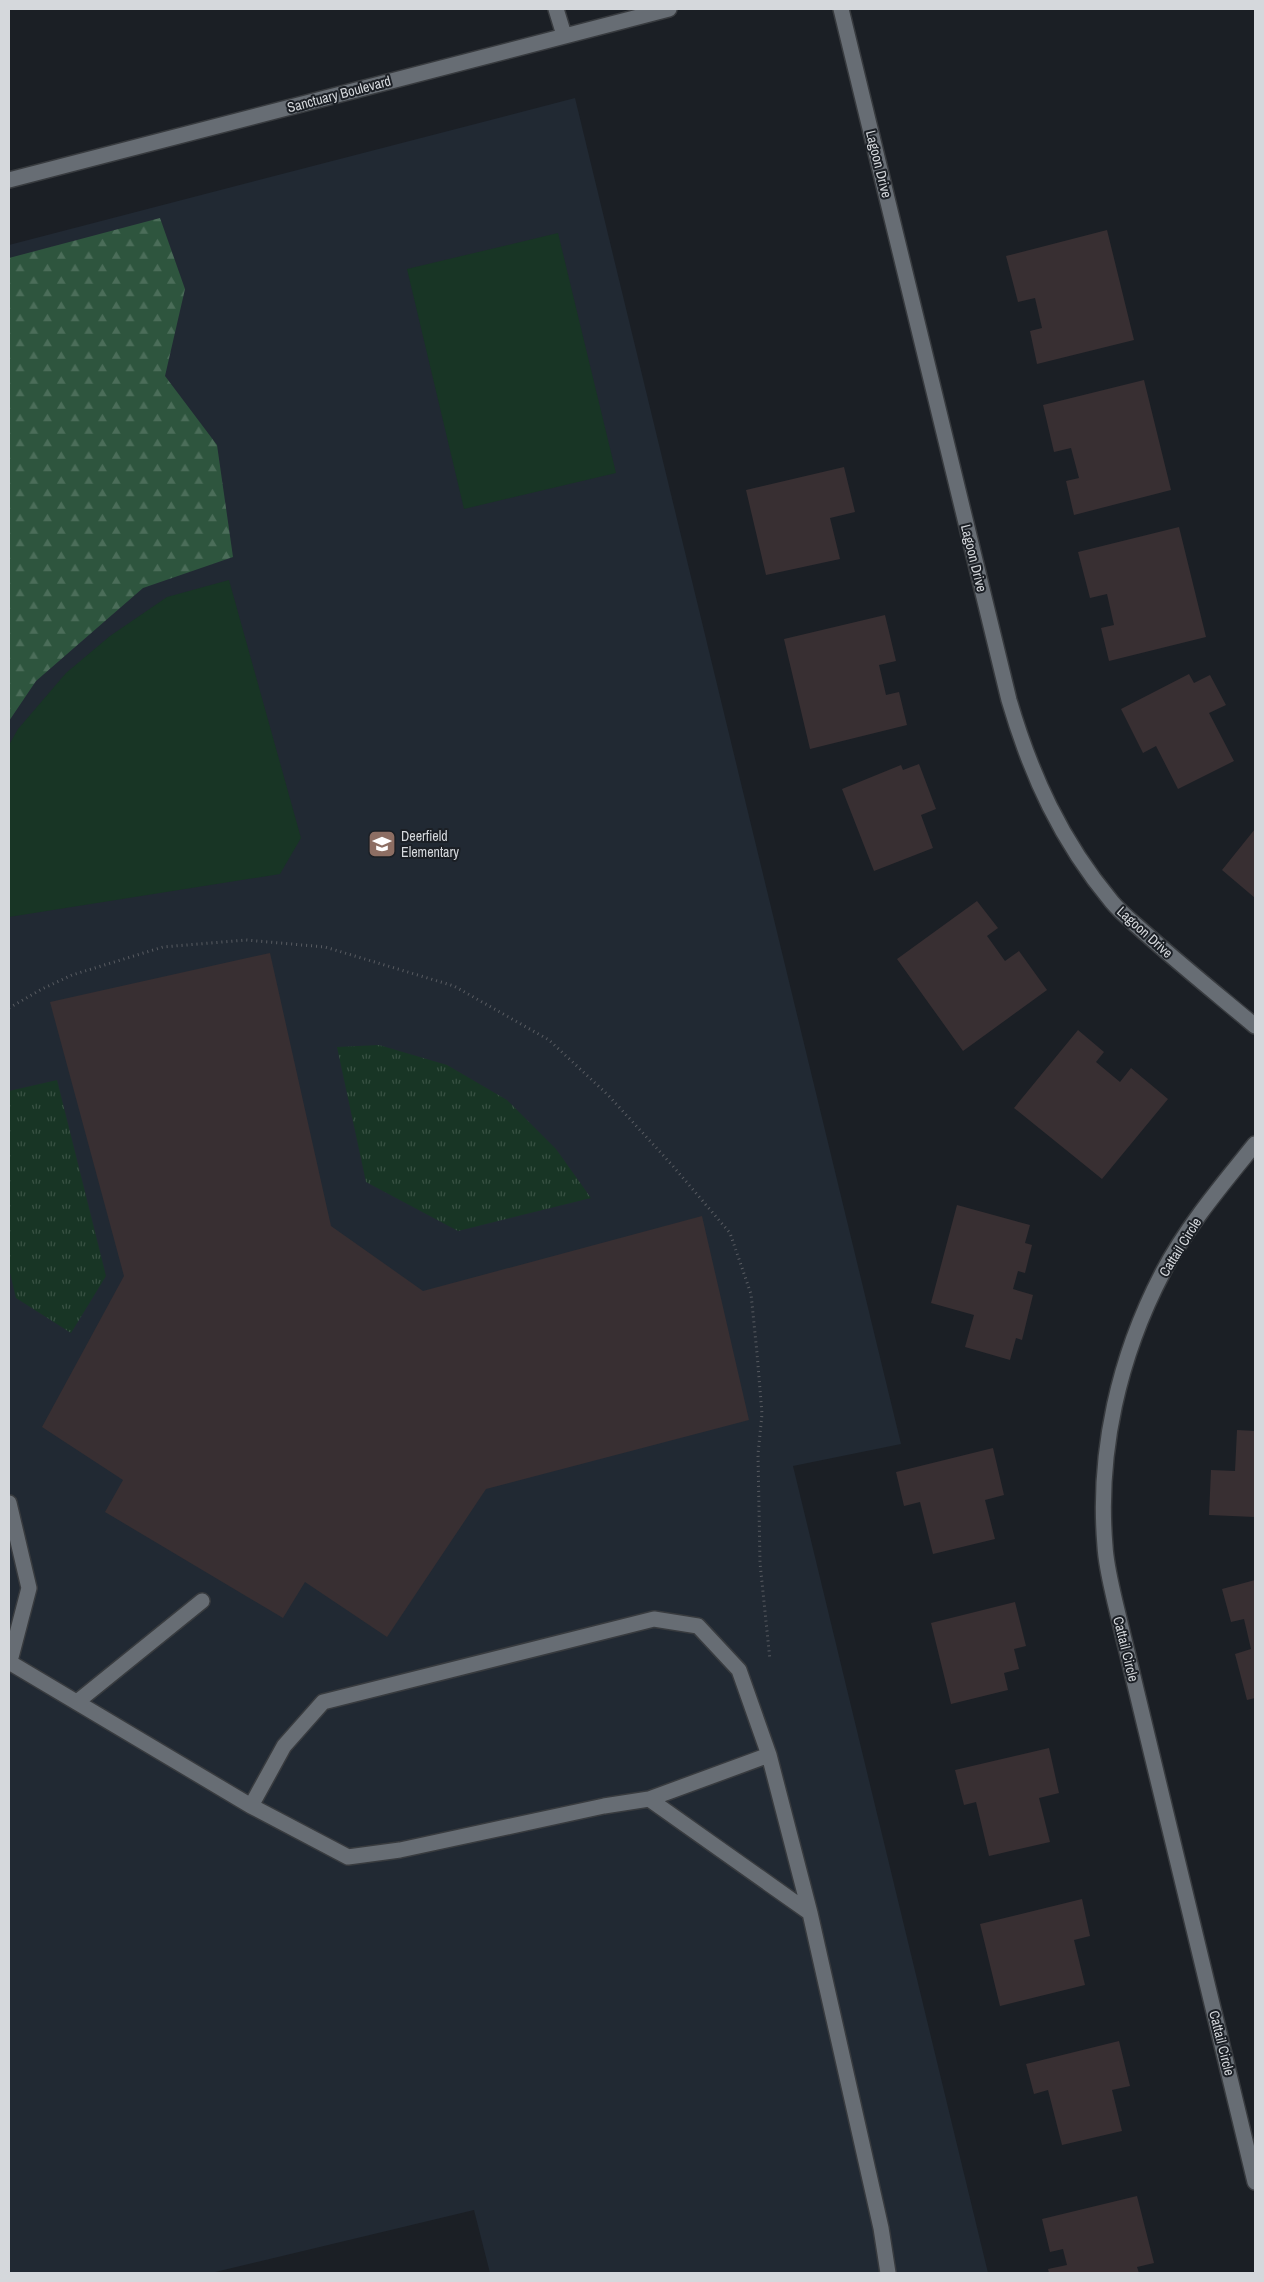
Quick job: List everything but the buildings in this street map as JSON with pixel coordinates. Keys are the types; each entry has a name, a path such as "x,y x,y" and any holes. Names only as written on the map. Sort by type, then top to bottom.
{"street":[{"path":"556,9 564,35"},
{"name":"Sanctuary Boulevard","path":"9,180 669,9"},
{"name":"Lagoon Drive","path":"841,9 1022,747 1040,789 1071,847 1113,903 1170,956 1255,1026"},
{"name":"Cattail Circle","path":"1255,1144 1214,1194 1185,1235 1162,1273 1127,1352 1112,1416 1103,1496 1105,1548 1115,1602 1255,2182"},
{"path":"9,1503 29,1588 10,1661 251,1806 348,1857 400,1850 604,1806 649,1799 769,1755"},
{"path":"78,1702 202,1602"},
{"path":"251,1806 284,1746 323,1702 654,1619 698,1626 739,1670 769,1755 810,1913 881,2228 888,2273"},
{"path":"649,1799 810,1913"}],"path":[{"path":"9,1008 42,989 72,976 163,946 246,940 325,947 454,986 549,1040 608,1095 672,1165 730,1233 750,1294 757,1353 762,1414 758,1454 760,1563 770,1660"}],"shaded area":[{"name":"Deerfield Elementary","path":"575,98 901,1444 793,1466 988,2273 490,2273 474,2210 211,2273 9,2273 9,245"}],"green space":[{"path":"160,218 185,289 165,376 217,445 233,557 143,588 36,681 9,721 9,258"},
{"path":"558,233 616,473 464,509 407,269"},
{"path":"229,580 301,838 280,874 9,917 9,745 18,729 66,673 110,636 167,597"},
{"path":"379,1045 447,1065 507,1100 556,1149 591,1198 458,1231 366,1182 337,1047"},
{"path":"57,1080 106,1276 71,1333 16,1298 9,1269 9,1091"}],"place":[{"name":"Deerfield Elementary","path":"382,844"}]}
